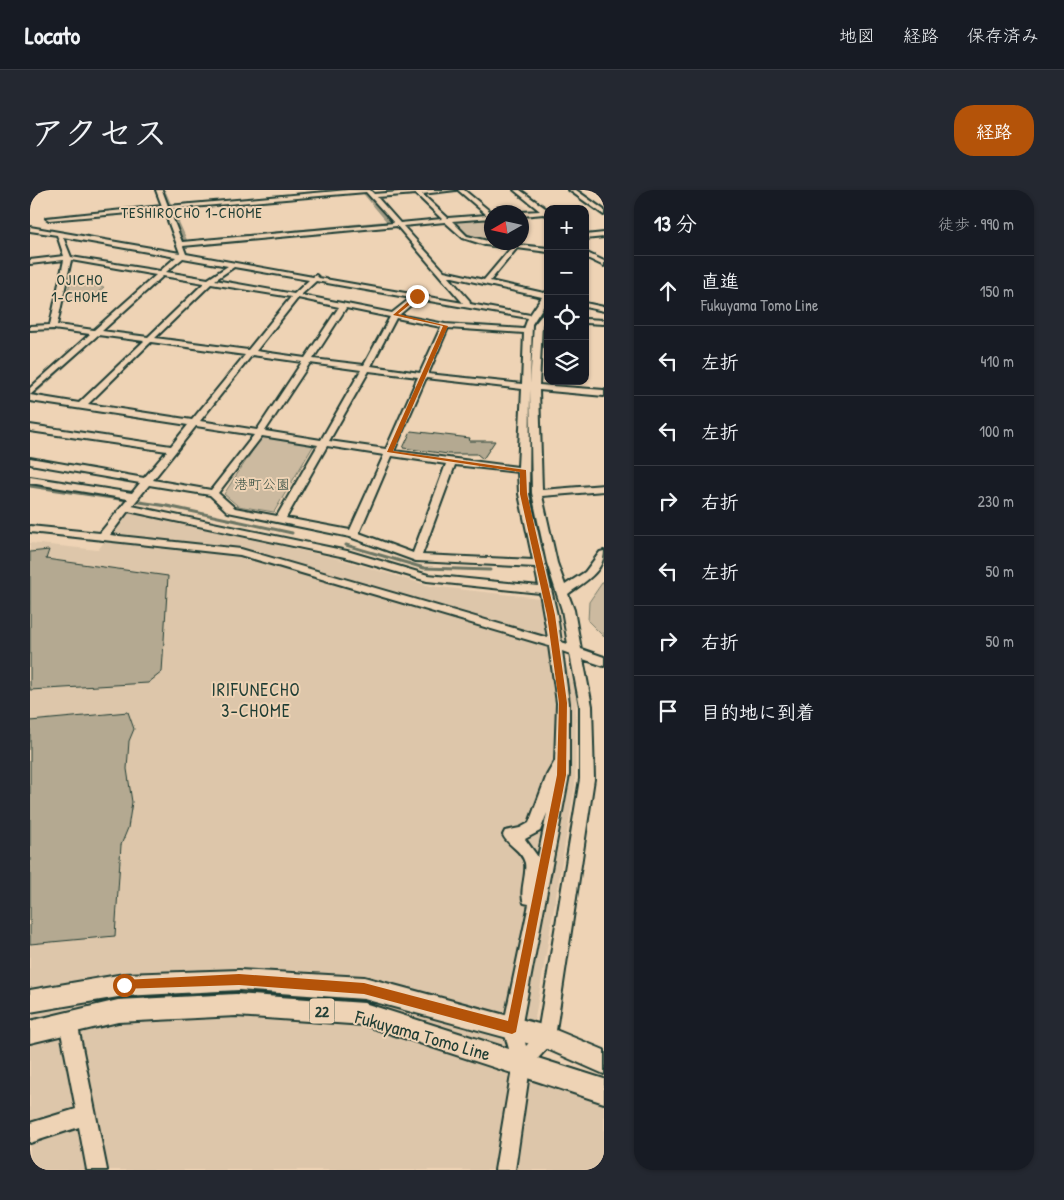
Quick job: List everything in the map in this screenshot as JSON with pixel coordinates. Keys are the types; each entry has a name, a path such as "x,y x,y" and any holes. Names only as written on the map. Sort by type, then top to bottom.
{"main road":[{"name":"Fukuyama Tomo Line","path":"30,1000 124,985 239,980 364,988 546,1037 604,1062"},
{"name":"Fukuyama Tomo Line","path":"30,1032 118,1011 236,1005 364,1014 522,1063 604,1091"}],"street":[{"path":"159,190 186,255"},
{"path":"49,218 367,190 443,273 467,301 466,305"},
{"path":"373,196 453,190"},
{"path":"461,190 484,209"},
{"path":"516,190 544,210"},
{"path":"523,190 544,209"},
{"path":"572,190 601,208 604,213"},
{"path":"415,192 465,237 484,243"},
{"path":"529,213 544,212"},
{"path":"181,244 484,217"},
{"path":"30,229 316,277 466,305 542,316"},
{"path":"53,327 68,258 59,234"},
{"path":"589,237 604,235"},
{"path":"529,247 544,249"},
{"path":"487,281 511,250"},
{"path":"31,397 186,255"},
{"path":"589,256 604,264"},
{"path":"30,262 68,258 344,304 445,326 527,331"},
{"path":"82,405 210,281 234,264"},
{"path":"443,273 544,294"},
{"path":"104,536 249,353 296,296 316,277"},
{"path":"280,519 366,369 395,314 417,296"},
{"path":"213,493 261,431 344,304"},
{"path":"589,306 604,309"},
{"path":"522,1063 546,1037 587,780 586,706 563,592 552,563 537,493 527,331 542,316"},
{"path":"505,1170 522,1063 512,1028 562,775 563,703 545,590 524,494 523,470 530,386 538,325 542,316"},
{"path":"589,321 604,322"},
{"path":"353,534 445,326"},
{"path":"30,328 53,327 424,376 604,393"},
{"path":"31,397 261,431 451,462 523,470"},
{"path":"30,428 174,449"},
{"path":"30,461 213,493 232,510 353,534 416,558 538,564"},
{"path":"416,558 451,462"},
{"path":"30,480 347,554 427,578 545,590"},
{"path":"537,493 604,488"},
{"path":"30,529 241,552 555,644 604,662"},
{"path":"563,592 589,574 604,554"},
{"path":"576,651 604,654"},
{"path":"530,937 528,916 534,866 532,856 510,835 522,834 535,827 554,774 562,762"},
{"path":"68,1022 97,1170"},
{"path":"30,1134 86,1115"}],"shaded area":[{"path":"128,511 343,560 430,586 540,598 576,690 575,785 529,1053 604,1078 604,1170 30,1170 30,543 98,550"}],"green space":[{"path":"484,218 484,240 464,233 451,221"},
{"path":"70,283 104,287 90,299 65,301"},
{"name":"港町公園","path":"263,435 315,443 274,512 238,506 224,494"},
{"path":"604,580 604,637 588,621 589,602"}],"building":[{"path":"411,431 470,438 469,441 495,441 483,459 477,454 448,454 403,448"},
{"path":"49,550 46,559 168,576 162,672 148,683 30,690 30,552"},
{"path":"128,712 134,729 129,741 127,769 132,802 128,828 121,845 115,936 30,944 30,721"}],"waterway":[{"path":"162,190 169,207"},
{"path":"170,208 185,242 390,222 363,190"},
{"path":"30,396 184,256"},
{"path":"30,486 167,506 292,533"},
{"path":"346,545 424,568 490,570"}],"district":[{"name":"TESHIROCHO 1-CHOME","path":"192,212"},
{"name":"OJICHO 1-CHOME","path":"80,288"},
{"name":"IRIFUNECHO 3-CHOME","path":"256,699"}],"route":[{"path":"124,985 239,980 364,988 512,1028 562,775 563,703 551,615 530,530 524,494 523,470 451,462 390,452 445,326 395,314 417,296"}]}
